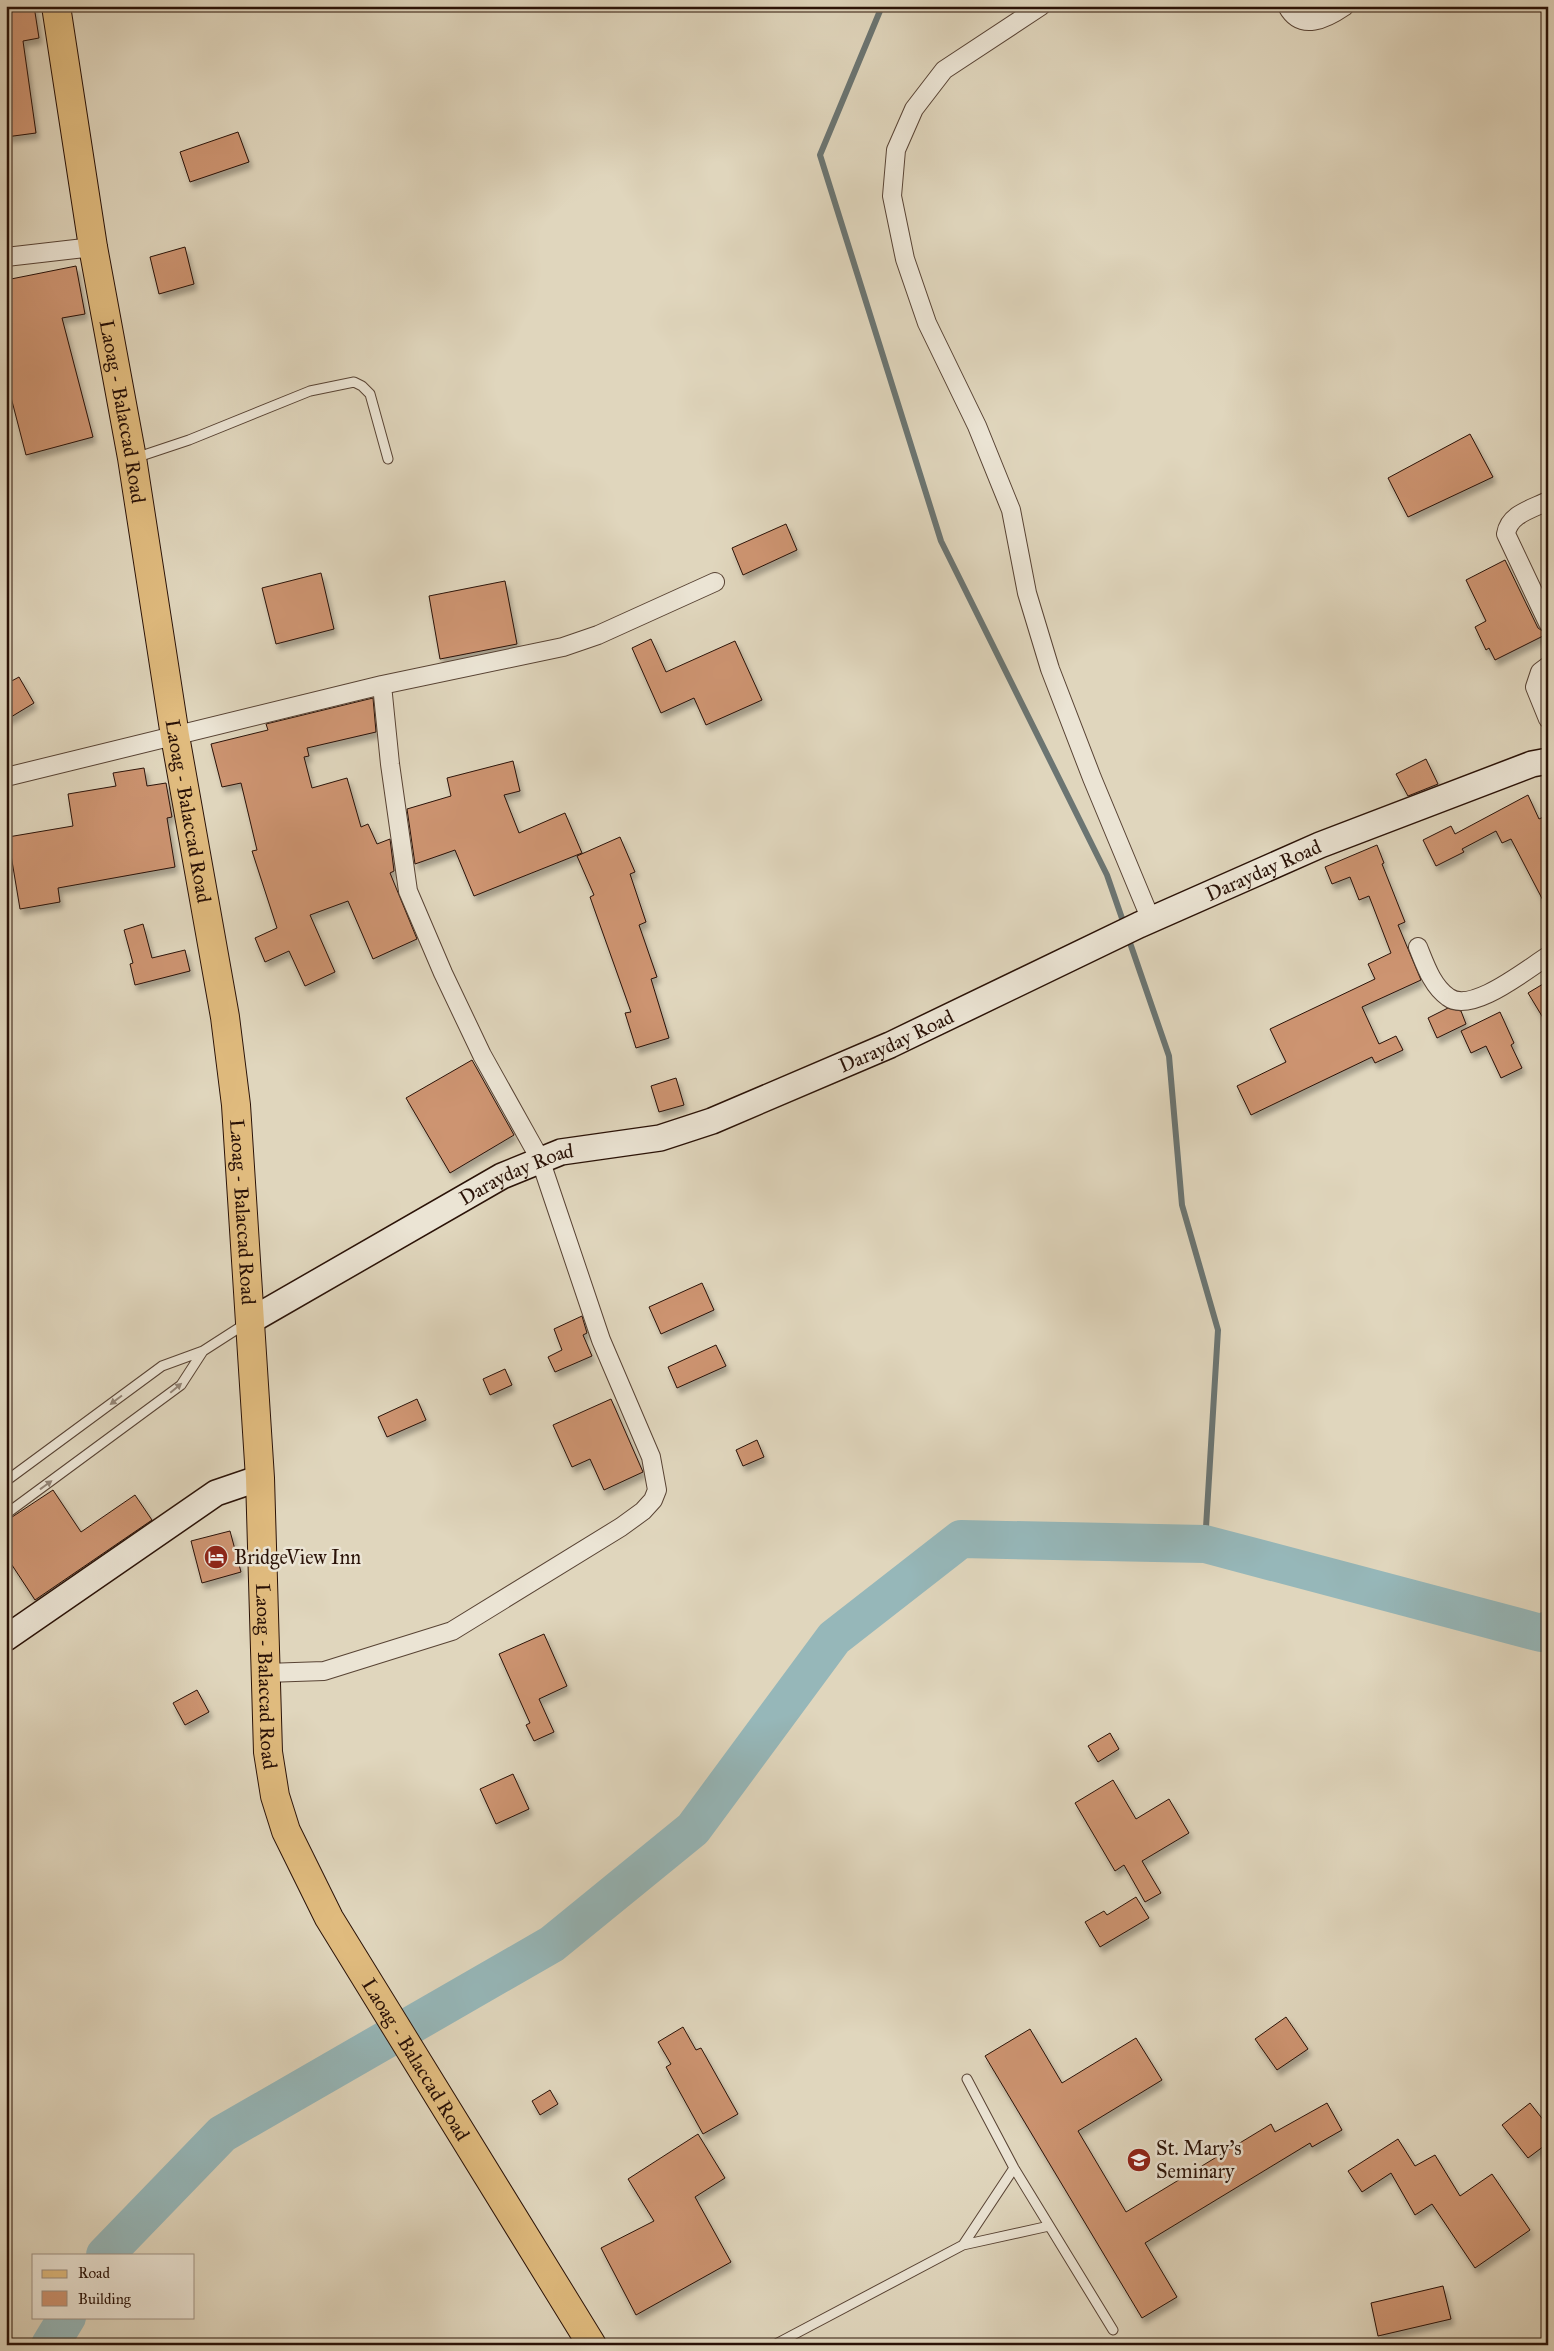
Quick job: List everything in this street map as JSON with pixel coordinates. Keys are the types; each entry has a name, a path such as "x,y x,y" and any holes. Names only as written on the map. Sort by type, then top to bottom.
{"main road":[{"name":"Laoag - Balaccad Road","path":"56,6 93,247 132,458 175,736 228,1046 241,1162 260,1478 268,1752 275,1796 286,1831 329,1918 592,2345"}],"street":[{"path":"1041,6 944,70 914,109 896,150 892,196 906,259 927,323 977,426 1011,510 1028,593 1050,669 1145,923"},
{"path":"1287,6 1296,18 1304,22 1328,17 1345,6"},
{"path":"6,257 93,247"},
{"path":"1548,501 1517,516 1507,527 1506,534 1548,623"},
{"path":"6,777 382,685 563,647 598,635 715,582"},
{"path":"1548,666 1536,679 1535,687 1548,719"},
{"path":"266,1673 324,1671 452,1631 621,1527 643,1511 653,1500 657,1490 651,1456 601,1340 540,1159 482,1055 439,964 408,891 390,764 382,685"},
{"name":"Darayday Road","path":"250,1321 502,1176 540,1159 561,1152 660,1138 688,1130 890,1045 1145,923 1320,845 1532,764 1548,761"},
{"path":"1418,947 1430,974 1443,992 1455,1002 1466,1002 1489,993 1548,956"},
{"path":"6,1638 216,1493 260,1478"}],"lane":[{"path":"132,458 189,440 310,391 354,382 362,386 370,394 388,459"},
{"path":"6,1481 162,1366 203,1351 250,1321"},
{"path":"6,1514 181,1386 203,1351"},
{"path":"967,2078 1014,2168 1113,2330"},
{"path":"963,2245 1014,2168"},
{"path":"774,2345 963,2245 1049,2226"}],"building":[{"path":"6,6 34,6 39,38 23,41 36,133 6,137 6,61 10,60 6,40"},
{"path":"238,132 249,162 190,182 180,152"},
{"path":"185,247 194,284 159,294 150,257"},
{"path":"76,266 85,314 62,318 93,437 26,455 6,378 6,280"},
{"path":"1470,434 1493,477 1408,517 1388,478"},
{"path":"786,524 797,550 743,575 732,548"},
{"path":"1505,560 1538,628 1547,634 1495,660 1489,648 1486,650 1475,627 1486,621 1466,580"},
{"path":"321,573 334,629 276,644 262,588"},
{"path":"505,581 517,644 440,659 429,596"},
{"path":"651,639 666,672 735,641 762,700 706,725 694,698 661,713 632,648"},
{"path":"19,677 34,703 6,720 6,684"},
{"path":"373,698 376,732 307,748 309,756 304,757 312,788 347,778 361,827 368,824 377,844 390,839 394,871 390,873 417,939 373,959 348,901 310,915 335,972 305,986 289,951 265,962 255,938 277,928 252,851 257,850 241,783 222,787 211,744 268,730 266,724"},
{"path":"1426,759 1438,784 1408,796 1396,774"},
{"path":"513,761 520,791 504,795 519,833 565,813 582,853 474,896 455,850 415,864 407,809 451,796 447,778"},
{"path":"144,768 147,786 166,783 172,817 167,818 175,867 58,888 60,902 20,909 8,837 73,826 68,794 116,786 113,773"},
{"path":"1528,795 1539,819 1548,815 1548,910 1511,839 1502,843 1496,831 1462,849 1464,852 1436,866 1423,840 1451,826 1455,834"},
{"path":"620,837 635,872 630,874 646,922 639,925 657,977 651,979 669,1038 636,1048 625,1013 631,1012 590,897 594,895 577,856"},
{"path":"1377,845 1384,863 1382,864 1405,922 1398,925 1421,980 1362,1007 1379,1044 1396,1036 1403,1050 1375,1063 1372,1057 1251,1115 1237,1086 1286,1062 1270,1029 1375,979 1368,964 1391,953 1369,896 1359,900 1350,877 1332,884 1325,867"},
{"path":"143,924 152,958 185,950 190,971 135,985 130,964 133,963 124,930"},
{"path":"1548,981 1548,1026 1528,993"},
{"path":"1448,1008 1461,1011 1466,1024 1437,1038 1428,1018"},
{"path":"1500,1012 1514,1043 1511,1045 1522,1068 1501,1078 1486,1046 1471,1053 1461,1031"},
{"path":"472,1060 514,1135 450,1173 406,1098"},
{"path":"676,1078 684,1105 659,1112 651,1086"},
{"path":"702,1283 714,1310 661,1334 649,1307"},
{"path":"582,1316 587,1333 583,1335 592,1356 555,1372 548,1357 562,1350 554,1329"},
{"path":"716,1345 726,1366 677,1388 668,1367"},
{"path":"505,1369 512,1385 490,1395 483,1379"},
{"path":"417,1399 426,1420 387,1437 378,1417"},
{"path":"611,1399 643,1472 604,1490 590,1459 572,1467 553,1425"},
{"path":"757,1440 764,1457 743,1466 736,1450"},
{"path":"53,1490 81,1532 135,1495 152,1520 35,1600 6,1556 6,1521"},
{"name":"BridgeView Inn","path":"230,1531 241,1572 202,1583 191,1541"},
{"path":"544,1634 567,1686 539,1699 554,1732 534,1741 526,1725 530,1723 499,1654"},
{"path":"197,1690 209,1712 185,1725 173,1703"},
{"path":"1110,1733 1119,1749 1098,1762 1088,1746"},
{"path":"513,1774 529,1809 496,1824 480,1789"},
{"path":"1113,1780 1136,1819 1169,1799 1189,1833 1142,1861 1161,1893 1145,1902 1124,1865 1115,1871 1075,1803"},
{"path":"1136,1897 1149,1918 1100,1947 1085,1922 1104,1911 1107,1915"},
{"path":"1286,2017 1308,2049 1277,2070 1255,2039"},
{"path":"683,2027 696,2050 701,2048 738,2114 703,2134 666,2067 671,2064 658,2042"},
{"path":"1030,2029 1062,2083 1136,2038 1162,2080 1078,2131 1126,2212 1271,2124 1275,2132 1327,2103 1342,2130 1312,2147 1310,2143 1145,2243 1177,2297 1142,2318 985,2056"},
{"path":"550,2090 558,2104 540,2115 532,2101"},
{"path":"1530,2103 1548,2126 1548,2143 1528,2158 1502,2125"},
{"path":"698,2134 725,2178 695,2197 731,2262 636,2315 601,2248 654,2221 628,2179"},
{"path":"1398,2139 1415,2166 1435,2155 1460,2196 1492,2174 1530,2230 1475,2268 1432,2204 1415,2215 1391,2173 1362,2192 1348,2171"},
{"path":"1443,2286 1451,2319 1378,2336 1371,2303"}],"waterway":[{"path":"882,6 820,155 941,541 1107,875 1125,927"},
{"path":"1128,937 1169,1056 1182,1205 1218,1330 1205,1544"},
{"path":"106,2254 222,2134 552,1944 693,1829 834,1638 961,1539 1205,1544 1541,1633 1548,1630"},
{"path":"50,2345 66,2318"}],"place":[{"name":"BridgeView Inn","path":"216,1557"},
{"name":"St. Mary's Seminary","path":"1139,2160"}]}
